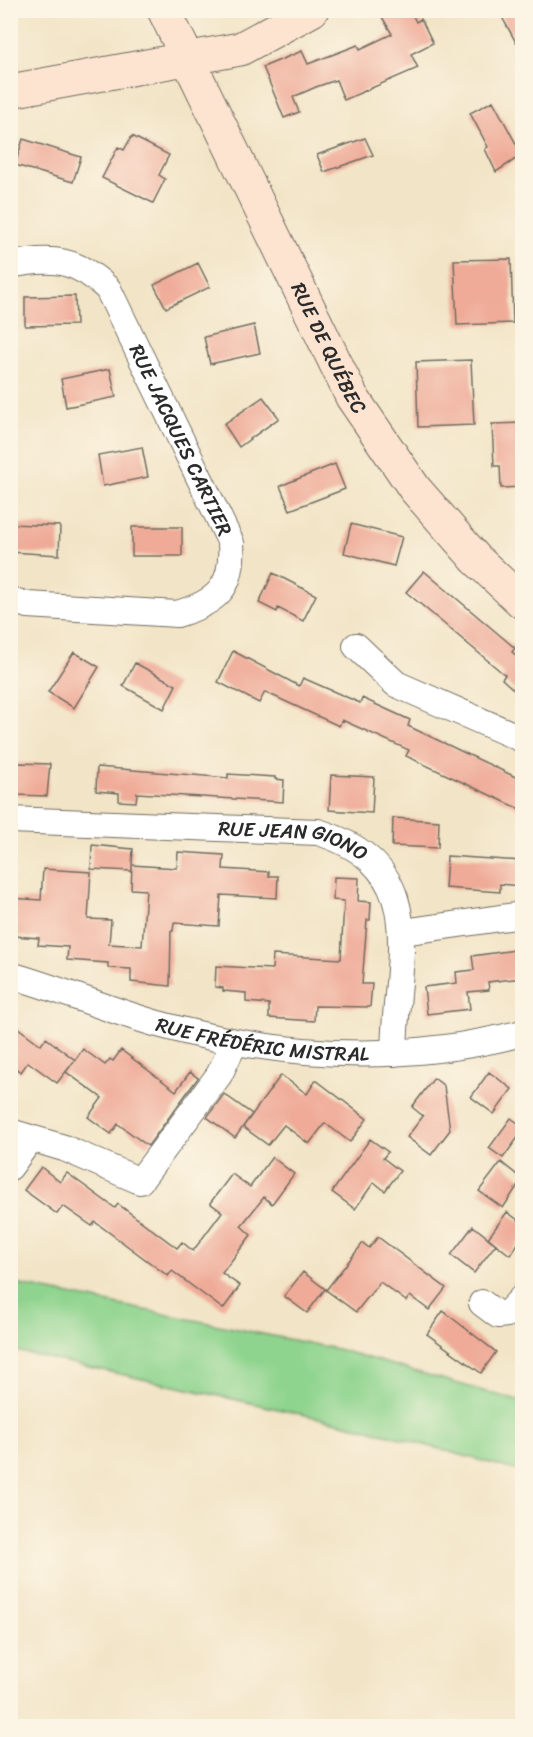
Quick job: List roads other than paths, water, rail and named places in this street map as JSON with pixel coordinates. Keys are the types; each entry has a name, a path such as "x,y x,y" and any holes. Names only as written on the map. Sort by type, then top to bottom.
{"street":[{"name":"RUE DE QUÉBEC","path":"164,10 352,397 415,489 476,559 519,594"},
{"path":"10,91 240,50 312,10"},
{"name":"RUE JACQUES CARTIER","path":"10,266 35,260 66,262 91,272 108,289 231,543 232,562 220,594 201,607 177,614 28,605 10,600"},
{"path":"356,646 396,684 522,739"},
{"name":"RUE JEAN GIONO","path":"10,820 318,832 346,841 370,858 388,881 398,906 403,932 394,1053"},
{"path":"403,932 522,915"},
{"name":"RUE FRÉDÉRIC MISTRAL","path":"10,975 155,1024 234,1044 285,1051 394,1053 446,1048 522,1033"},
{"path":"10,1167 21,1135 64,1148 140,1180 219,1075 234,1044"},
{"path":"482,1303 498,1315 507,1314 522,1298"}]}
